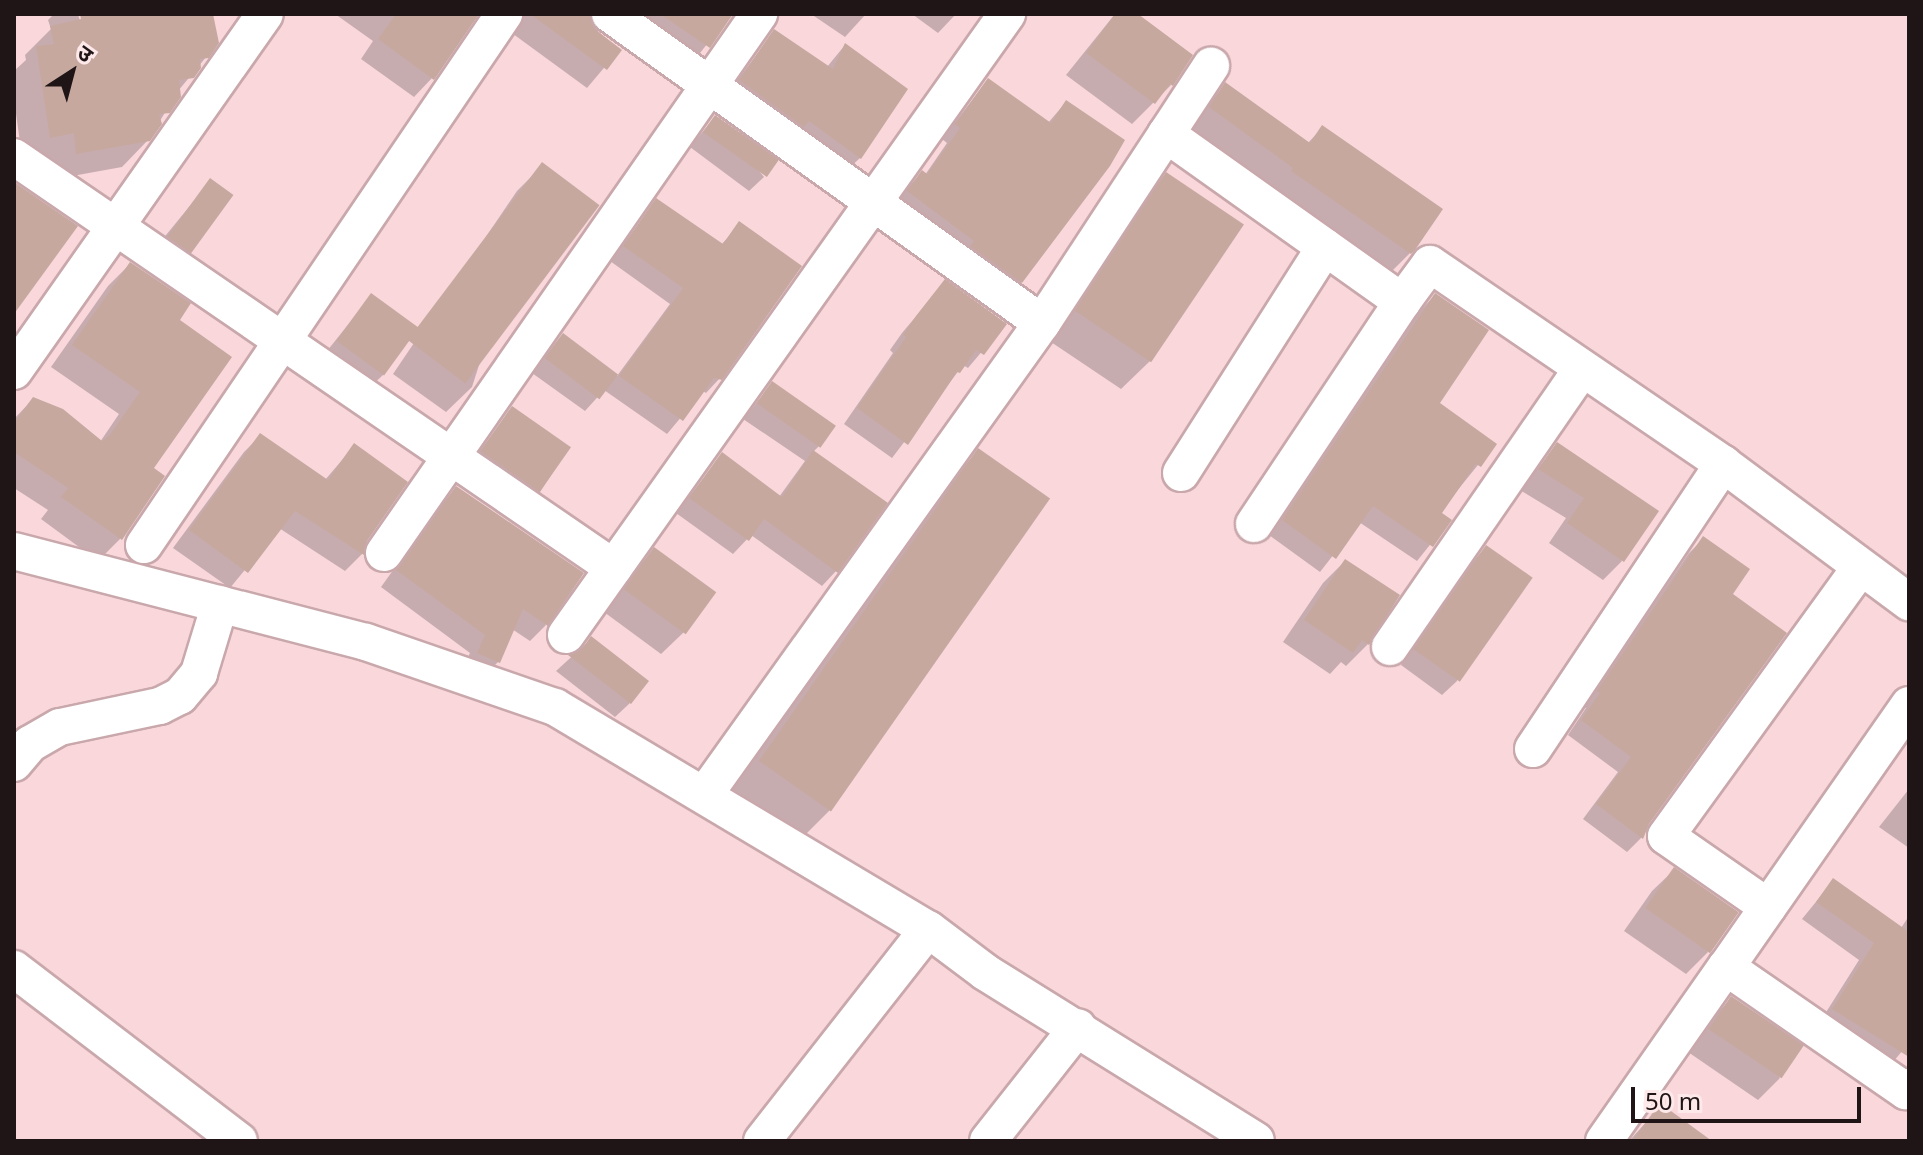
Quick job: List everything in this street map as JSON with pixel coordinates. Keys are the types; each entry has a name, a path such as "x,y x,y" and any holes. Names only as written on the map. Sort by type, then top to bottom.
{"street":[{"path":"14,371 265,14"},
{"path":"144,545 504,14"},
{"path":"610,14 1042,323"},
{"path":"384,553 759,14"},
{"path":"566,635 1007,14"},
{"path":"705,794 1042,323 1211,66"},
{"path":"1166,134 1402,302"},
{"path":"14,157 614,568"},
{"path":"1181,473 1325,247"},
{"path":"1254,524 1430,264 1723,464 1909,602"},
{"path":"1390,647 1582,369"},
{"path":"1533,749 1723,464"},
{"path":"14,551 366,642 555,707 928,929 985,972 1078,1027 1238,1137"},
{"path":"1768,907 1666,836 1860,568"},
{"path":"14,763 30,744 60,727 160,706 180,696 199,673 220,604"},
{"path":"1604,1141 1909,705"},
{"path":"762,1141 928,929"},
{"path":"1726,967 1906,1091 1909,1087"},
{"path":"14,969 239,1141"},
{"path":"988,1141 1078,1027"}],"building":[{"path":"80,14 213,14 219,43 209,58 200,59 201,68 194,78 179,80 181,97 170,113 159,114 162,124 150,141 76,154 74,133 50,138 36,46 54,44 50,26 81,19"},
{"path":"396,14 479,14 434,80 378,39"},
{"path":"530,14 589,14 597,31 622,50 607,70"},
{"path":"660,14 733,14 710,48"},
{"path":"1115,14 1138,14 1193,55 1173,86 1170,84 1155,104 1086,53"},
{"path":"774,29 833,69 845,43 908,89 861,159 809,121 804,127 739,80"},
{"path":"988,78 1051,123 1066,100 1125,140 1110,166 1022,283 970,246 974,241 907,191 922,170 927,174 960,128 955,124"},
{"path":"1225,82 1310,143 1322,125 1443,209 1415,250 1411,254 1291,171 1293,168 1209,107"},
{"path":"715,115 779,160 767,177 703,132"},
{"path":"542,162 600,205 465,383 408,340"},
{"path":"1166,172 1244,225 1151,362 1073,310"},
{"path":"210,178 233,195 191,254 167,237"},
{"path":"14,182 78,226 14,314"},
{"path":"656,198 723,244 739,221 802,266 722,380 714,378 683,421 619,376 683,288 623,246"},
{"path":"130,262 191,303 180,320 232,357 154,468 165,476 122,540 61,497 68,488 14,452 14,423 33,397 63,409 102,441 109,436 140,392 72,345"},
{"path":"945,279 1007,324 984,355 976,350 960,373 957,372 908,445 857,408 906,337 903,335"},
{"path":"371,293 419,328 384,375 336,341"},
{"path":"1435,293 1489,330 1440,403 1497,444 1481,467 1476,464 1442,513 1452,520 1433,547 1373,506 1336,559 1282,520"},
{"path":"563,333 618,375 599,399 544,358"},
{"path":"772,381 836,426 820,448 757,403"},
{"path":"512,406 571,447 539,492 480,451"},
{"path":"260,433 328,480 354,443 408,482 367,541 364,555 295,511 248,573 189,530"},
{"path":"1557,442 1659,511 1624,562 1567,523 1584,498 1538,469"},
{"path":"978,448 1050,498 831,811 759,761"},
{"path":"813,450 888,503 838,573 764,519 749,541 689,498 722,452 782,497"},
{"path":"456,486 584,573 548,626 523,609 500,663 477,653 485,635 396,570"},
{"path":"1703,536 1750,569 1733,594 1787,633 1649,824 1643,839 1596,804 1631,757 1581,720 1600,693 1597,691"},
{"path":"1486,545 1533,578 1460,682 1413,649"},
{"path":"654,547 716,592 686,634 623,589"},
{"path":"1345,559 1400,595 1369,645 1362,640 1353,653 1304,620"},
{"path":"591,636 649,681 631,704 568,655 583,648"},
{"path":"1674,867 1739,912 1710,953 1645,908"},
{"path":"1833,878 1909,932 1909,1057 1832,1009 1874,943 1816,902"},
{"path":"1731,996 1804,1045 1782,1078 1709,1029"},
{"path":"1660,1103 1712,1141 1632,1141"}]}
